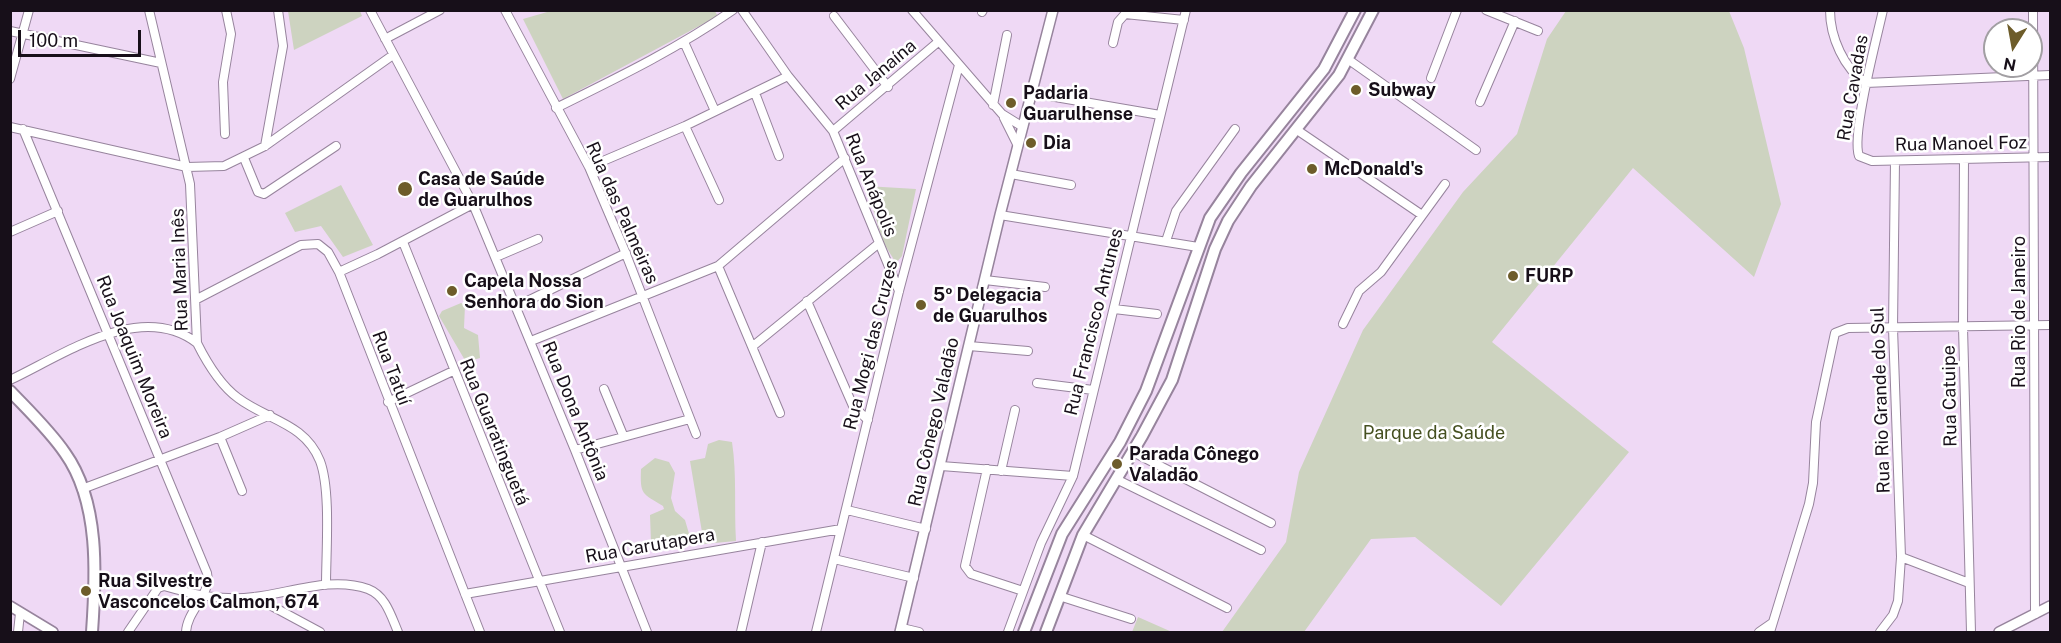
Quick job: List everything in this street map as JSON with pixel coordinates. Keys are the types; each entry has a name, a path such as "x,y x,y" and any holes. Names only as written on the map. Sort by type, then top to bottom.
{"main road":[{"path":"1024,633 1062,534 1120,442 1146,391 1198,247 1224,196 1324,69 1355,10"},
{"path":"1046,633 1083,535 1133,452 1172,380 1215,249 1228,221 1251,186 1298,130 1349,60 1373,10"},
{"path":"10,391 65,453 82,489 95,557 92,633"}],"street":[{"path":"10,80 29,10"},
{"name":"Rua Maria Inês","path":"149,10 187,167 193,202 197,343 209,365 237,398 297,429 319,460 324,488 326,585"},
{"path":"225,134 223,82 231,34 226,10"},
{"path":"265,146 283,45 278,10"},
{"name":"Rua Dona Antônia","path":"370,10 473,204 517,306 647,633"},
{"path":"385,39 440,10"},
{"name":"Rua das Palmeiras","path":"505,10 589,167 626,253 696,434"},
{"name":"Rua Anápolis","path":"741,10 788,76 833,131 898,291"},
{"name":"Rua Cônego Valadão","path":"901,630 1000,215 1053,10"},
{"name":"Rua Francisco Antunes","path":"1008,633 1041,543 1073,476 1186,10"},
{"path":"1431,78 1457,10"},
{"path":"1486,10 1538,31"},
{"path":"1830,10 1834,36 1845,61 1856,77 1866,83 1986,78"},
{"name":"Rua Cavadas","path":"1872,161 1862,159 1857,152 1866,83 1882,10"},
{"path":"556,108 684,42 729,12"},
{"path":"914,12 993,105 1002,114 1023,126"},
{"path":"1113,43 1118,22 1125,14 1184,20"},
{"path":"834,16 888,87"},
{"path":"1480,102 1515,21"},
{"path":"10,31 161,63"},
{"path":"993,105 1007,35"},
{"path":"684,42 715,111"},
{"name":"Rua Janaína","path":"833,131 888,87 938,42"},
{"path":"10,126 187,167 224,166 265,146 393,55"},
{"path":"1349,60 1476,150"},
{"name":"Rua Mogi das Cruzes","path":"816,633 898,291 959,65"},
{"path":"589,167 685,126 788,76"},
{"name":"Rua Rio de Janeiro","path":"2034,78 2035,614"},
{"path":"755,93 779,156"},
{"path":"1032,93 1160,115"},
{"path":"1002,114 1018,146"},
{"path":"685,126 719,200"},
{"name":"Rua Joaquim Moreira","path":"23,129 207,573 208,585 202,597"},
{"path":"1166,241 1176,211 1235,129"},
{"path":"1298,130 1422,215"},
{"path":"244,158 258,192 264,194 336,146"},
{"name":"Rua Manoel Foz","path":"1872,161 2050,157"},
{"path":"531,341 718,266 845,158"},
{"name":"Rua Catuipe","path":"1964,159 1963,327 1971,633"},
{"name":"Rua Rio Grande do Sul","path":"1880,633 1893,615 1898,601 1902,556 1893,328 1895,161"},
{"path":"1011,174 1071,185"},
{"path":"1343,324 1359,291 1381,272 1445,184"},
{"path":"339,272 403,242 473,204"},
{"path":"10,232 58,211"},
{"path":"1000,215 1198,247"},
{"path":"496,257 538,238"},
{"name":"Rua Guaratinguetá","path":"403,242 560,633"},
{"name":"Rua Tatuí","path":"197,299 309,243 318,244 328,252 339,272 480,633"},
{"path":"753,346 878,244"},
{"path":"517,306 626,253"},
{"path":"718,266 780,413"},
{"path":"985,280 1045,287"},
{"path":"807,301 853,406 868,420"},
{"path":"1114,309 1157,314"},
{"path":"1770,633 1809,504 1813,483 1816,422 1832,338 1835,333 1842,329 2050,325"},
{"path":"10,380 109,334 132,326 154,326 180,332 197,343"},
{"path":"969,346 1028,351"},
{"path":"388,402 453,370"},
{"path":"1037,383 1093,390"},
{"path":"604,389 623,435"},
{"path":"1001,471 1015,410"},
{"path":"82,489 220,437 270,415"},
{"path":"575,450 623,435 690,419"},
{"path":"220,437 242,491"},
{"path":"1133,452 1271,522"},
{"path":"941,466 1073,476"},
{"path":"987,469 965,562 971,574 1023,591"},
{"path":"1116,479 1261,550"},
{"path":"847,510 926,529"},
{"name":"Rua Carutapera","path":"465,594 842,529"},
{"path":"1083,535 1227,608"},
{"path":"741,633 762,542"},
{"path":"1902,556 1969,583"},
{"path":"834,559 914,578"},
{"path":"128,633 158,588 164,586 202,597 255,597 326,585 358,587 373,592 386,605 398,633"},
{"path":"1059,596 1131,619"},
{"path":"186,633 189,616 202,597"},
{"path":"255,597 320,633"},
{"path":"10,606 53,633"},
{"path":"1999,633 2050,606"},
{"path":"18,633 20,613"},
{"path":"1759,633 1772,622"},
{"path":"901,630 920,633"}],"green space":[{"path":"554,10 714,10 718,16 563,99 523,19"},
{"path":"288,11 360,11 362,16 294,50"},
{"name":"Parque da Saúde","path":"1566,11 1729,11 1744,48 1781,204 1754,277 1633,168 1492,342 1629,452 1501,606 1415,537 1371,539 1304,632 1222,632 1286,542 1299,472 1363,330 1463,192 1517,134 1547,39"},
{"path":"341,185 373,245 343,257 321,226 295,232 285,213"},
{"path":"866,186 916,189 902,256 896,263 883,242"},
{"path":"461,303 465,305 464,328 478,335 480,358 466,362 439,316 442,311"},
{"path":"719,440 732,442 736,541 704,544 690,461 705,458 708,444"},
{"path":"655,458 669,462 675,473 671,498 675,511 685,520 690,537 684,544 667,551 651,542 650,515 664,509 663,506 644,492 641,484 641,469"},
{"path":"1138,617 1172,632 1132,632"}],"place":[{"name":"Subway","path":"1356,90"},
{"name":"Padaria Guarulhense","path":"1011,103"},
{"name":"Dia","path":"1031,143"},
{"name":"McDonald's","path":"1312,169"},
{"name":"Casa de Saúde de Guarulhos","path":"405,189"},
{"name":"FURP","path":"1513,276"},
{"name":"Capela Nossa Senhora do Sion","path":"452,291"},
{"name":"5º Delegacia de Guarulhos","path":"921,305"},
{"name":"Parada Cônego Valadão","path":"1117,464"},
{"name":"Rua Silvestre Vasconcelos Calmon, 674","path":"86,591"}]}
